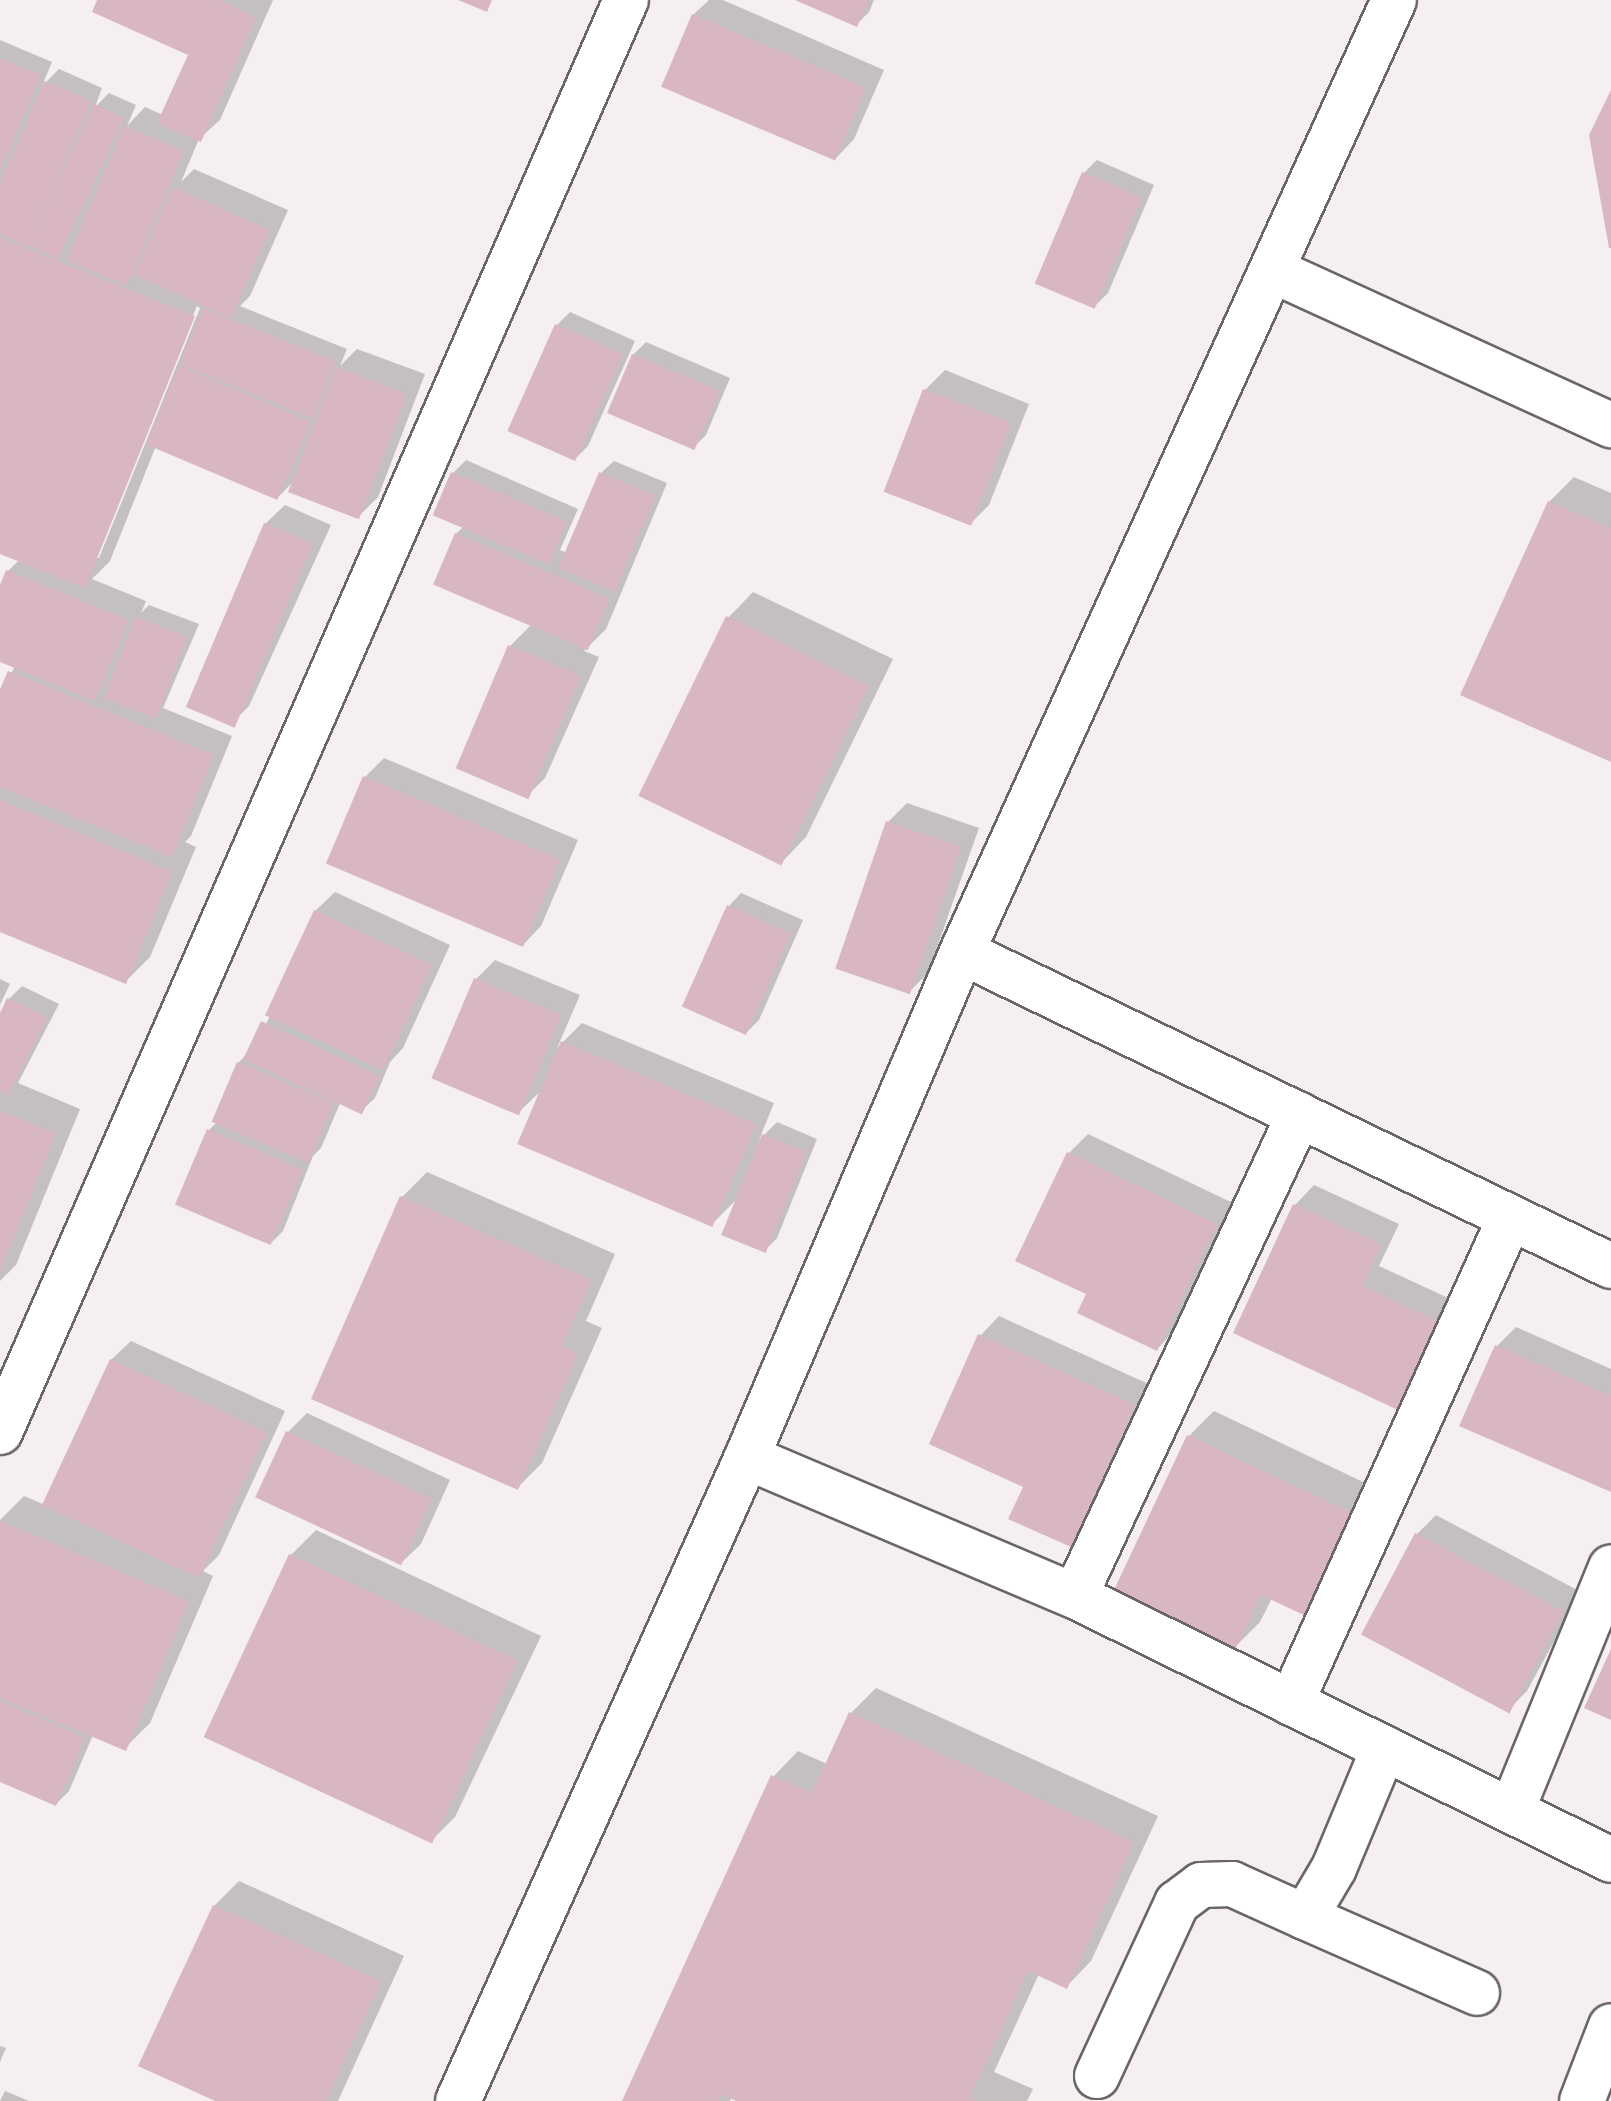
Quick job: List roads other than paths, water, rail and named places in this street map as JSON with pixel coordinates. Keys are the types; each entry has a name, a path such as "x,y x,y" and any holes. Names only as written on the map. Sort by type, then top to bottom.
{"street":[{"path":"0,1432 626,0"},
{"path":"458,2101 747,1457 962,952 1274,271 1394,0"},
{"path":"1274,271 1611,425"},
{"path":"962,952 1509,1220 1611,1266"},
{"path":"1075,1596 1299,1115"},
{"path":"1291,1703 1509,1220"},
{"path":"747,1457 1075,1596 1611,1860"},
{"path":"1512,1810 1611,1567"},
{"path":"1305,1917 1334,1868 1384,1748"},
{"path":"1097,2076 1177,1903 1201,1885 1232,1884 1477,1993"},
{"path":"1582,2101 1611,2026"}]}
